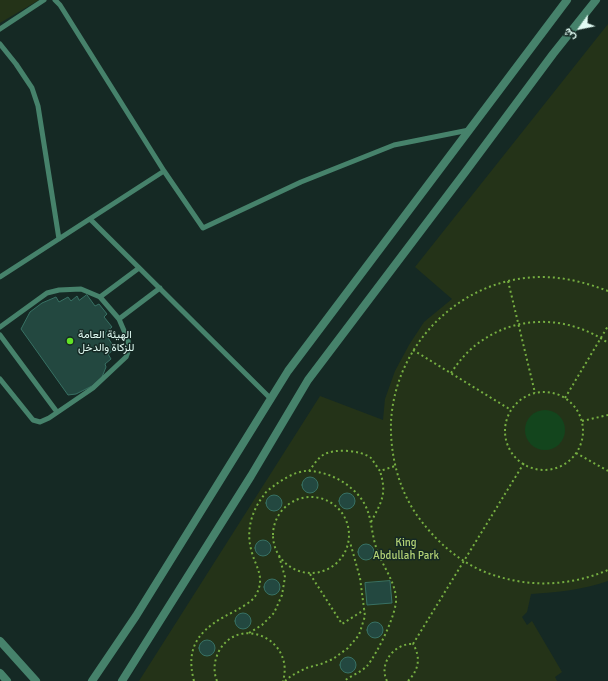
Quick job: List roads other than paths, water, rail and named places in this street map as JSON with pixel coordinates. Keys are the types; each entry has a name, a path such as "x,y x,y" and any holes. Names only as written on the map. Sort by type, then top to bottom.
{"street":[{"path":"92,681 136,616 288,371 567,0"},
{"path":"122,681 247,483 308,380 553,54 596,0"},
{"path":"0,641 36,681"},
{"path":"0,673 7,681"}],"lane":[{"path":"0,29 44,0"},
{"path":"55,0 60,5 164,171 203,228 301,182 394,145 469,130"},
{"path":"0,44 32,88 38,106 59,239"},
{"path":"0,278 164,171"},
{"path":"90,219 271,399"},
{"path":"100,297 139,268"},
{"path":"119,319 160,288"},
{"path":"0,327 47,293 59,290 81,289 100,297 119,319 128,340 129,349 126,357 93,388 49,418 40,422 33,420 0,379"},
{"path":"0,335 57,412"}],"place":[{"name":"الهيئة العامة للزكاة والدخل","path":"70,341"}],"park label":[{"name":"King Abdullah Park","path":"406,549"}]}
